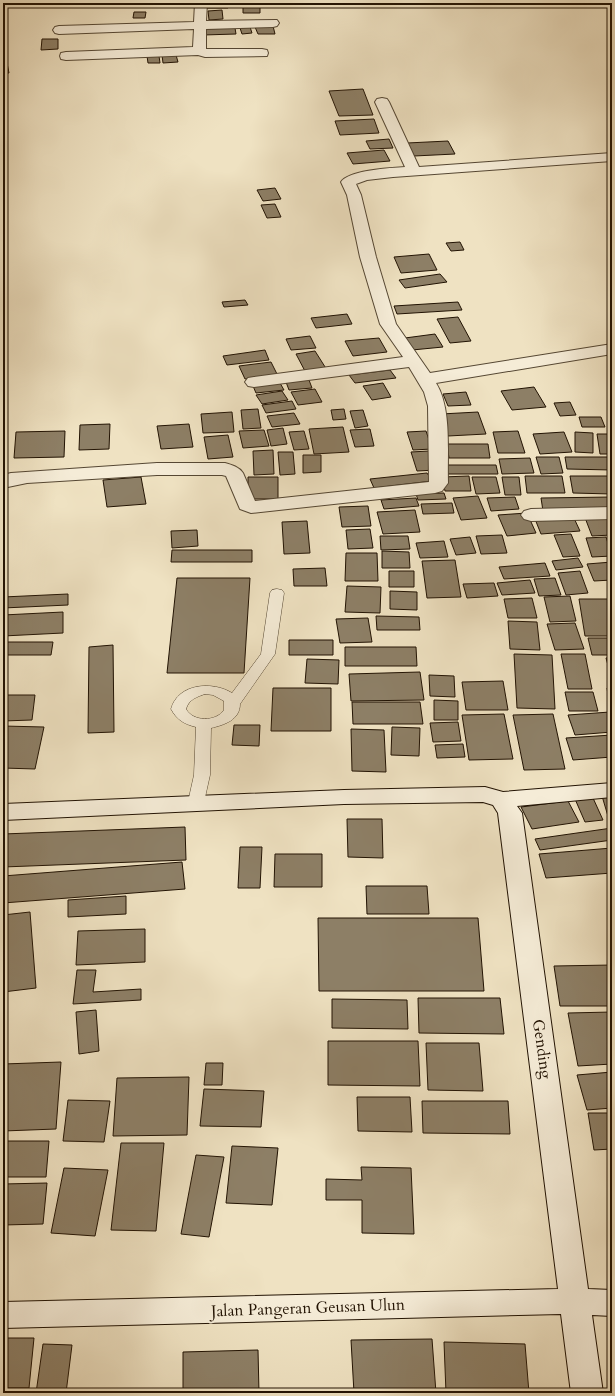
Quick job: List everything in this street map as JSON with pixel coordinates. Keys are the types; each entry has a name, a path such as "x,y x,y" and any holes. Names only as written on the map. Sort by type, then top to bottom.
{"street":[{"path":"200,51 199,25 201,3"},
{"path":"59,30 273,23"},
{"path":"66,56 200,51 205,53 262,53"},
{"path":"382,102 414,172"},
{"path":"3,482 11,479 27,477 150,470 225,469 234,473 247,504 251,507 435,487 440,483 438,406 427,379 388,324 368,257 354,195 348,182 354,179 371,176 612,157"},
{"path":"427,379 612,349"},
{"path":"254,382 414,361"},
{"path":"531,515 612,513"},
{"path":"3,812 196,802 344,797 485,794 501,800 612,790"},
{"name":"Gending","path":"501,800 510,813 576,1301 587,1393"},
{"name":"Jalan Pangeran Geusan Ulun","path":"3,1315 576,1301 612,1303"}],"lane":[{"path":"233,703 268,654 277,592"},
{"path":"203,690 213,690 229,697 233,703 233,709 230,715 214,723 204,724 190,721 180,714 178,708 180,702 185,696 203,690"},
{"path":"196,802 202,775 204,724"}],"building":[{"path":"207,3 227,3 228,8 207,8"},
{"path":"243,3 260,3 260,13 243,13"},
{"path":"266,3 282,3 283,6 266,7"},
{"path":"222,10 223,19 209,20 208,11"},
{"path":"134,12 146,12 145,18 133,18"},
{"path":"273,26 275,34 258,34 255,27"},
{"path":"250,27 252,33 242,34 240,28"},
{"path":"235,28 236,34 203,35 202,29"},
{"path":"42,39 58,39 58,49 41,50"},
{"path":"162,55 176,55 178,62 163,63"},
{"path":"147,56 159,56 160,63 148,63"},
{"path":"3,63 7,63 9,73 3,73"},
{"path":"363,89 373,115 339,116 329,91"},
{"path":"374,119 379,133 340,135 335,121"},
{"path":"389,139 393,148 370,149 366,141"},
{"path":"448,141 455,154 414,156 407,143"},
{"path":"384,150 390,161 353,164 347,153"},
{"path":"275,188 281,199 263,201 257,190"},
{"path":"275,204 281,217 267,218 261,205"},
{"path":"460,242 464,250 451,251 446,243"},
{"path":"429,254 437,270 401,273 394,257"},
{"path":"440,274 447,282 405,288 399,280"},
{"path":"245,300 248,305 224,307 222,302"},
{"path":"458,302 462,310 397,314 394,306"},
{"path":"347,314 352,324 316,328 311,318"},
{"path":"458,317 471,341 450,343 437,319"},
{"path":"435,334 443,347 412,350 405,338"},
{"path":"310,336 316,348 291,350 286,339"},
{"path":"379,338 387,352 353,356 345,341"},
{"path":"265,350 269,360 227,365 223,356"},
{"path":"315,351 327,370 306,373 296,354"},
{"path":"271,362 278,376 245,379 239,366"},
{"path":"390,370 396,378 355,383 349,375"},
{"path":"309,380 312,388 289,390 286,382"},
{"path":"280,383 284,390 256,393 253,386"},
{"path":"383,383 391,397 372,400 363,386"},
{"path":"534,387 546,407 512,410 501,391"},
{"path":"315,389 322,402 298,405 291,392"},
{"path":"282,391 288,400 262,404 256,395"},
{"path":"466,392 471,405 448,406 443,394"},
{"path":"292,401 296,409 266,413 262,405"},
{"path":"570,402 576,415 560,416 554,403"},
{"path":"258,409 261,428 243,429 241,410"},
{"path":"344,409 346,419 333,420 331,410"},
{"path":"363,410 368,426 355,428 350,411"},
{"path":"232,412 234,432 203,433 201,414"},
{"path":"478,412 486,434 448,436 441,414"},
{"path":"294,413 300,424 272,427 267,416"},
{"path":"579,417 601,417 605,427 582,427"},
{"path":"110,424 109,449 79,450 80,425"},
{"path":"189,424 193,447 161,449 157,426"},
{"path":"343,427 349,452 314,454 309,429"},
{"path":"283,428 287,444 271,446 267,430"},
{"path":"370,429 374,446 355,447 350,430"},
{"path":"264,430 269,446 243,448 239,431"},
{"path":"65,431 64,457 14,458 16,432"},
{"path":"304,431 309,449 294,450 289,432"},
{"path":"426,431 432,449 413,450 407,432"},
{"path":"518,431 525,453 498,453 493,432"},
{"path":"564,432 572,452 540,454 533,434"},
{"path":"575,432 593,433 593,453 575,452"},
{"path":"597,434 611,434 612,454 600,454"},
{"path":"228,435 233,457 208,459 204,437"},
{"path":"447,444 488,444 490,458 449,458"},
{"path":"273,450 274,474 254,475 253,451"},
{"path":"429,451 436,470 417,471 411,452"},
{"path":"278,452 293,452 295,474 280,475"},
{"path":"303,455 321,455 321,472 303,473"},
{"path":"536,457 559,457 563,473 541,474"},
{"path":"565,457 612,457 612,470 567,469"},
{"path":"530,458 534,473 502,474 499,459"},
{"path":"446,465 496,465 498,474 447,474"},
{"path":"427,473 432,481 374,488 370,479"},
{"path":"469,476 471,491 445,491 442,477"},
{"path":"525,476 562,476 565,493 527,493"},
{"path":"570,476 612,476 612,494 573,493"},
{"path":"141,477 146,504 107,507 103,480"},
{"path":"248,477 278,477 278,499 248,499"},
{"path":"472,477 496,477 500,493 476,494"},
{"path":"502,477 519,477 521,495 505,495"},
{"path":"444,493 446,499 418,500 416,494"},
{"path":"478,496 487,518 461,520 453,498"},
{"path":"515,497 519,509 491,511 487,498"},
{"path":"612,497 612,511 543,511 541,498"},
{"path":"416,498 419,506 384,509 381,500"},
{"path":"452,503 454,513 423,514 421,504"},
{"path":"368,506 371,526 342,527 339,507"},
{"path":"415,510 420,532 383,534 377,512"},
{"path":"527,513 536,533 507,536 498,515"},
{"path":"612,514 612,535 592,536 584,515"},
{"path":"573,516 580,531 541,534 535,519"},
{"path":"307,521 310,553 284,554 282,522"},
{"path":"370,529 373,548 348,549 346,530"},
{"path":"197,530 198,546 172,548 171,531"},
{"path":"571,534 580,556 563,557 554,535"},
{"path":"502,535 507,553 481,554 476,536"},
{"path":"380,536 408,536 410,549 381,550"},
{"path":"470,537 476,553 456,555 450,539"},
{"path":"606,537 612,556 592,557 586,538"},
{"path":"444,541 448,557 420,558 416,543"},
{"path":"172,550 252,550 252,562 171,562"},
{"path":"382,551 409,552 410,568 382,568"},
{"path":"346,553 377,553 378,581 345,581"},
{"path":"578,558 583,567 556,570 552,561"},
{"path":"455,560 461,597 427,598 422,561"},
{"path":"612,562 612,580 594,581 587,564"},
{"path":"545,563 550,576 504,579 499,567"},
{"path":"325,568 327,586 294,586 293,569"},
{"path":"389,571 414,571 414,587 389,587"},
{"path":"580,571 588,593 566,595 558,573"},
{"path":"177,578 250,578 244,673 167,673"},
{"path":"555,578 561,595 539,596 534,579"},
{"path":"530,580 535,593 502,595 497,583"},
{"path":"494,583 498,596 467,598 463,584"},
{"path":"347,586 381,587 380,613 345,612"},
{"path":"390,591 417,592 417,610 390,609"},
{"path":"68,594 68,605 3,608 3,597"},
{"path":"570,596 576,621 550,622 544,597"},
{"path":"532,598 537,618 508,618 504,599"},
{"path":"579,599 612,599 612,636 585,636"},
{"path":"63,612 63,633 3,636 3,615"},
{"path":"376,616 419,617 420,630 377,630"},
{"path":"368,618 372,642 340,643 336,619"},
{"path":"508,621 537,622 540,650 510,649"},
{"path":"575,623 584,649 555,650 547,624"},
{"path":"588,638 612,638 612,655 592,655"},
{"path":"289,640 333,640 333,655 289,655"},
{"path":"3,642 53,642 51,655 3,655"},
{"path":"113,645 114,732 88,733 89,647"},
{"path":"345,647 416,647 417,666 345,666"},
{"path":"514,654 552,655 555,709 517,708"},
{"path":"561,654 585,654 592,689 568,689"},
{"path":"612,657 612,680 606,658"},
{"path":"307,659 339,660 338,684 305,683"},
{"path":"420,672 424,700 351,701 349,674"},
{"path":"429,675 454,676 455,697 430,696"},
{"path":"503,681 508,710 466,710 462,682"},
{"path":"273,688 331,688 331,731 271,731"},
{"path":"607,688 612,688 612,701 609,701"},
{"path":"565,692 593,692 598,711 569,711"},
{"path":"3,695 35,695 32,720 3,721"},
{"path":"434,700 458,701 458,720 434,720"},
{"path":"352,702 420,702 423,724 353,724"},
{"path":"610,712 612,719 612,732 575,735 568,715"},
{"path":"504,714 513,759 469,760 462,715"},
{"path":"553,714 565,769 524,770 513,715"},
{"path":"458,722 461,741 433,742 430,723"},
{"path":"234,725 260,725 259,746 232,745"},
{"path":"3,726 44,727 35,769 3,768"},
{"path":"392,727 420,728 419,756 391,755"},
{"path":"351,729 384,730 386,772 352,771"},
{"path":"612,735 612,757 573,760 566,738"},
{"path":"463,744 465,757 437,758 435,745"},
{"path":"602,796 612,796 612,823 610,823"},
{"path":"593,798 603,820 585,822 575,799"},
{"path":"568,801 579,822 532,829 521,807"},
{"path":"347,819 382,819 383,858 348,857"},
{"path":"185,827 186,860 3,867 3,834"},
{"path":"612,828 612,840 540,850 535,839"},
{"path":"240,847 262,847 260,888 238,888"},
{"path":"612,848 612,873 546,878 539,854"},
{"path":"275,854 322,854 322,887 274,887"},
{"path":"182,862 185,889 3,903 3,876"},
{"path":"366,886 427,886 429,914 367,914"},
{"path":"126,896 126,914 68,917 68,900"},
{"path":"30,912 36,988 3,992 3,915"},
{"path":"318,918 478,918 484,991 319,991"},
{"path":"145,929 145,962 76,965 78,931"},
{"path":"612,965 612,1006 560,1006 554,966"},
{"path":"77,970 96,970 93,992 141,989 141,1000 73,1004"},
{"path":"418,998 500,998 504,1034 419,1033"},
{"path":"332,999 407,1000 408,1029 332,1028"},
{"path":"96,1010 99,1051 79,1054 76,1012"},
{"path":"612,1012 612,1064 578,1066 568,1013"},
{"path":"328,1041 418,1041 420,1086 328,1085"},
{"path":"426,1043 479,1043 483,1091 428,1090"},
{"path":"61,1062 56,1129 3,1131 3,1064"},
{"path":"206,1063 223,1063 222,1085 204,1085"},
{"path":"612,1072 612,1108 587,1110 577,1075"},
{"path":"189,1077 187,1135 113,1136 117,1078"},
{"path":"204,1089 264,1091 261,1127 200,1126"},
{"path":"357,1097 410,1097 412,1132 358,1131"},
{"path":"68,1100 110,1101 104,1142 63,1141"},
{"path":"422,1101 508,1101 510,1134 423,1133"},
{"path":"588,1113 612,1113 612,1149 594,1150"},
{"path":"3,1141 49,1141 46,1177 3,1177"},
{"path":"121,1143 164,1143 156,1231 111,1230"},
{"path":"232,1146 278,1148 272,1205 226,1203"},
{"path":"196,1155 224,1157 209,1237 181,1234"},
{"path":"361,1167 411,1168 414,1234 362,1233 362,1200 326,1200 326,1179 362,1180"},
{"path":"64,1168 108,1170 95,1236 51,1233"},
{"path":"47,1183 43,1224 3,1225 3,1184"},
{"path":"7,1338 34,1338 29,1388 3,1388 3,1372"},
{"path":"432,1339 436,1393 354,1393 351,1340"},
{"path":"444,1342 525,1344 529,1393 446,1393"},
{"path":"43,1344 72,1345 66,1393 36,1393"},
{"path":"258,1350 259,1393 183,1393 183,1352"}]}
